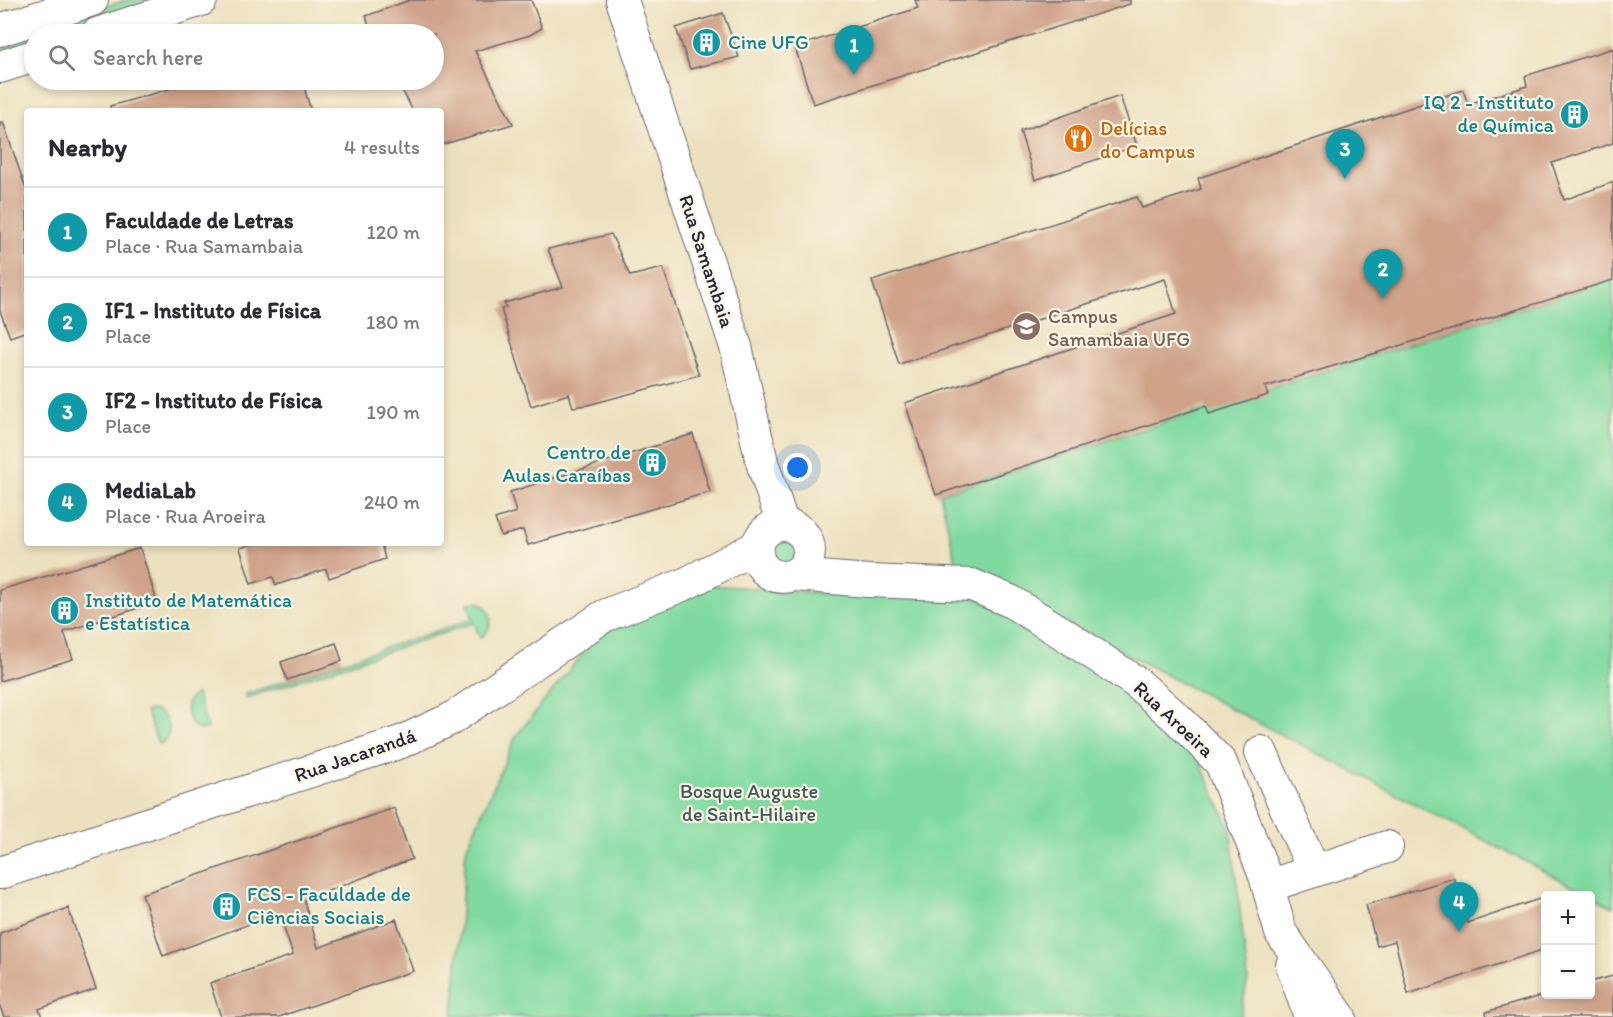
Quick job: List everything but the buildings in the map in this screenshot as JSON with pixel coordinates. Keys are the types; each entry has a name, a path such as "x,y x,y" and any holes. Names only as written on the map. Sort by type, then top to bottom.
{"street":[{"path":"0,30 92,0"},
{"path":"128,24 201,0"},
{"name":"Rua Samambaia","path":"622,0 736,347 762,462 783,525"},
{"path":"0,67 24,59"},
{"path":"783,525 800,531 806,537 792,568 760,563 757,555 761,538 767,531 783,525"},
{"path":"685,584 758,546"},
{"name":"Rua Aroeira","path":"685,584 792,568 868,581 972,585 1010,601 1137,682 1221,763 1268,886 1281,933 1340,1017"},
{"name":"Rua Jacarandá","path":"0,873 401,742 451,719 604,616 685,584"},
{"path":"1261,752 1314,871"},
{"path":"1268,886 1387,847"},
{"path":"1281,933 1310,1017"}],"green space":[{"path":"126,0 177,0 101,24 52,24"},
{"path":"24,33 24,49 0,57 0,41"},
{"path":"1613,279 1613,907 1595,898 1595,891 1582,891 957,566 940,494"},
{"path":"783,536 794,541 799,552 794,563 783,568 772,563 767,552 772,541"},
{"name":"Bosque Auguste de Saint-Hilaire","path":"710,585 835,594 957,586 1183,725 1230,828 1248,978 1240,1017 453,1017 466,849 516,736 597,636"},
{"path":"478,602 484,605 491,619 488,630 480,638 474,623 246,698 245,694 473,619 468,603"},
{"path":"196,693 208,728 199,730 191,722 187,712 188,702"},
{"path":"153,710 163,715 168,724 168,735 161,744 158,744 146,711"}],"place":[{"name":"Cine UFG","path":"707,42"},
{"name":"Faculdade de Letras","path":"854,75"},
{"name":"IQ 2 - Instituto de Química","path":"1575,114"},
{"name":"Delícias do Campus","path":"1079,139"},
{"name":"IF2 - Instituto de Física","path":"1345,179"},
{"name":"IF1 - Instituto de Física","path":"1383,299"},
{"name":"Campus Samambaia UFG","path":"1027,327"},
{"name":"Centro de Aulas Caraíbas","path":"652,463"},
{"name":"Instituto de Matemática e Estatística","path":"64,611"},
{"name":"FCS - Faculdade de Ciências Sociais","path":"226,906"},
{"name":"MediaLab","path":"1459,932"}]}
